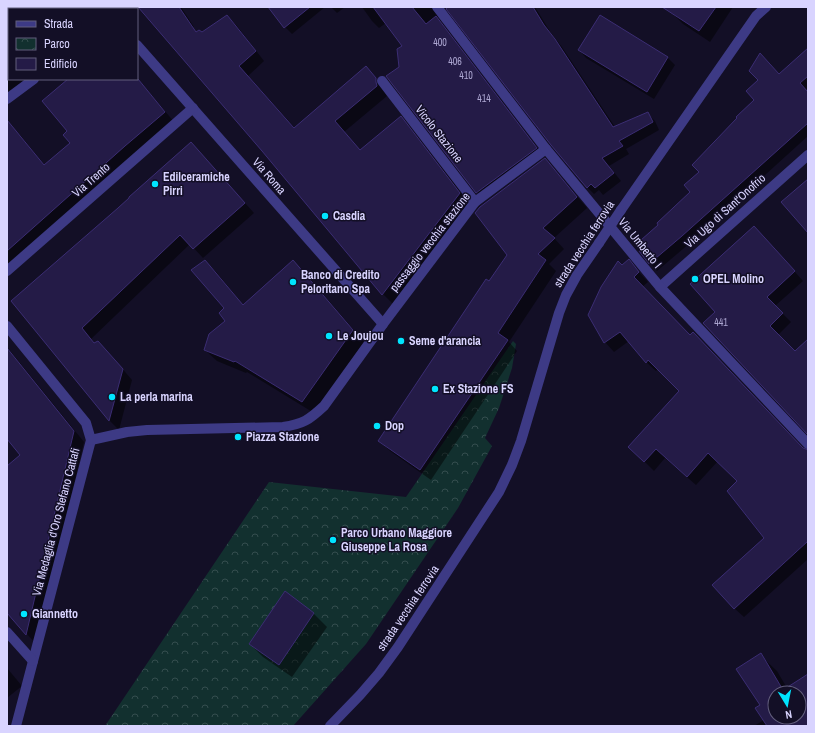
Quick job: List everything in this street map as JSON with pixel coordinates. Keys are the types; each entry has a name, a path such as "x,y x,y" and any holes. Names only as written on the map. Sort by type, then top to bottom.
{"street":[{"name":"Via Umberto I","path":"437,7 546,149 660,287 808,444"},
{"name":"strada vecchia ferrovia","path":"330,726 360,695 398,647 499,492 512,465 521,441 558,313 577,275 758,11 766,7"},
{"name":"Via Roma","path":"138,46 383,324"},
{"path":"7,100 33,80"},
{"name":"Vicolo Stazione","path":"382,81 475,202"},
{"name":"Via Trento","path":"7,271 193,108"},
{"name":"passaggio vecchia stazione","path":"91,440 127,432 148,430 283,427 298,425 313,416 324,406 383,324 475,202 546,149"},
{"name":"Via Ugo di Sant'Onofrio","path":"660,287 808,155"},
{"name":"Via Medaglia d'Oro Stefano Cattafi","path":"7,326 86,423 91,440 16,726"},
{"path":"7,632 33,661"}],"green space":[{"name":"Parco Urbano Maggiore Giuseppe La Rosa","path":"513,341 516,344 512,368 499,408 485,438 492,446 458,508 366,644 293,726 105,726 269,482 406,497"}],"building":[{"path":"138,7 179,7 196,32 199,30 202,32 227,15 256,51 239,66 294,128 366,66 376,78 377,86 335,121 360,150 401,116 460,193 382,295 262,151"},
{"path":"268,7 310,7 284,28"},
{"path":"373,7 412,7 426,24 436,16 537,148 476,193 386,76 399,67 397,49 402,46"},
{"path":"448,7 533,7 613,127 648,112 653,122 619,141 623,146 602,158 614,173 595,188 591,184 587,188 551,145 446,9"},
{"path":"662,7 716,7 699,31"},
{"path":"600,15 668,57 647,92 578,50"},
{"path":"808,48 808,76 800,83 808,92 808,123 649,264 639,251 646,245 641,240 690,192 684,185 699,172 692,165 737,118 736,117 754,100 746,91 758,80 749,71 760,53 779,74"},
{"path":"138,79 165,112 7,251 7,120 44,165 70,143 63,135 67,131 42,101 67,80"},
{"path":"191,142 245,203 193,249 180,235 82,328 94,343 98,341 123,369 109,421 11,301"},
{"path":"545,158 577,197 543,228 555,238 538,254 546,260 498,333 508,340 420,470 378,441 486,279 489,281 507,255 475,213 480,207"},
{"path":"808,179 808,233 781,202"},
{"path":"754,226 795,271 767,297 783,313 770,326 795,351 808,339 808,435 703,323 715,312 690,284"},
{"path":"629,259 639,272 634,277 690,335 693,332 803,448 808,450 808,541 734,609 712,585 764,538 727,491 737,481 708,453 687,477 656,449 644,462 628,447 679,391 648,360 646,363 620,332 604,343 588,315 601,287 618,261 622,265"},
{"path":"205,260 243,305 293,260 353,330 302,402 235,361 234,362 204,350 209,334 225,321 219,313 224,308 191,270"},
{"path":"7,348 74,431 26,635 7,613 7,466 20,455 7,439"},
{"path":"285,591 314,613 279,665 249,644"},
{"path":"761,653 780,685 767,685 767,725 807,725 807,685 791,685 808,674 808,726 767,726 755,708 760,705 736,669"}],"place":[{"name":"Edilceramiche Pirri","path":"155,184"},
{"name":"Casdia","path":"325,216"},
{"name":"OPEL Molino","path":"695,279"},
{"name":"Banco di Credito Peloritano Spa","path":"293,282"},
{"name":"Le Joujou","path":"329,336"},
{"name":"Seme d'arancia","path":"401,341"},
{"name":"Ex Stazione FS","path":"435,389"},
{"name":"La perla marina","path":"112,397"},
{"name":"Dop","path":"377,426"},
{"name":"Piazza Stazione","path":"238,437"},
{"name":"Parco Urbano Maggiore Giuseppe La Rosa","path":"333,540"},
{"name":"Giannetto","path":"24,614"}]}
